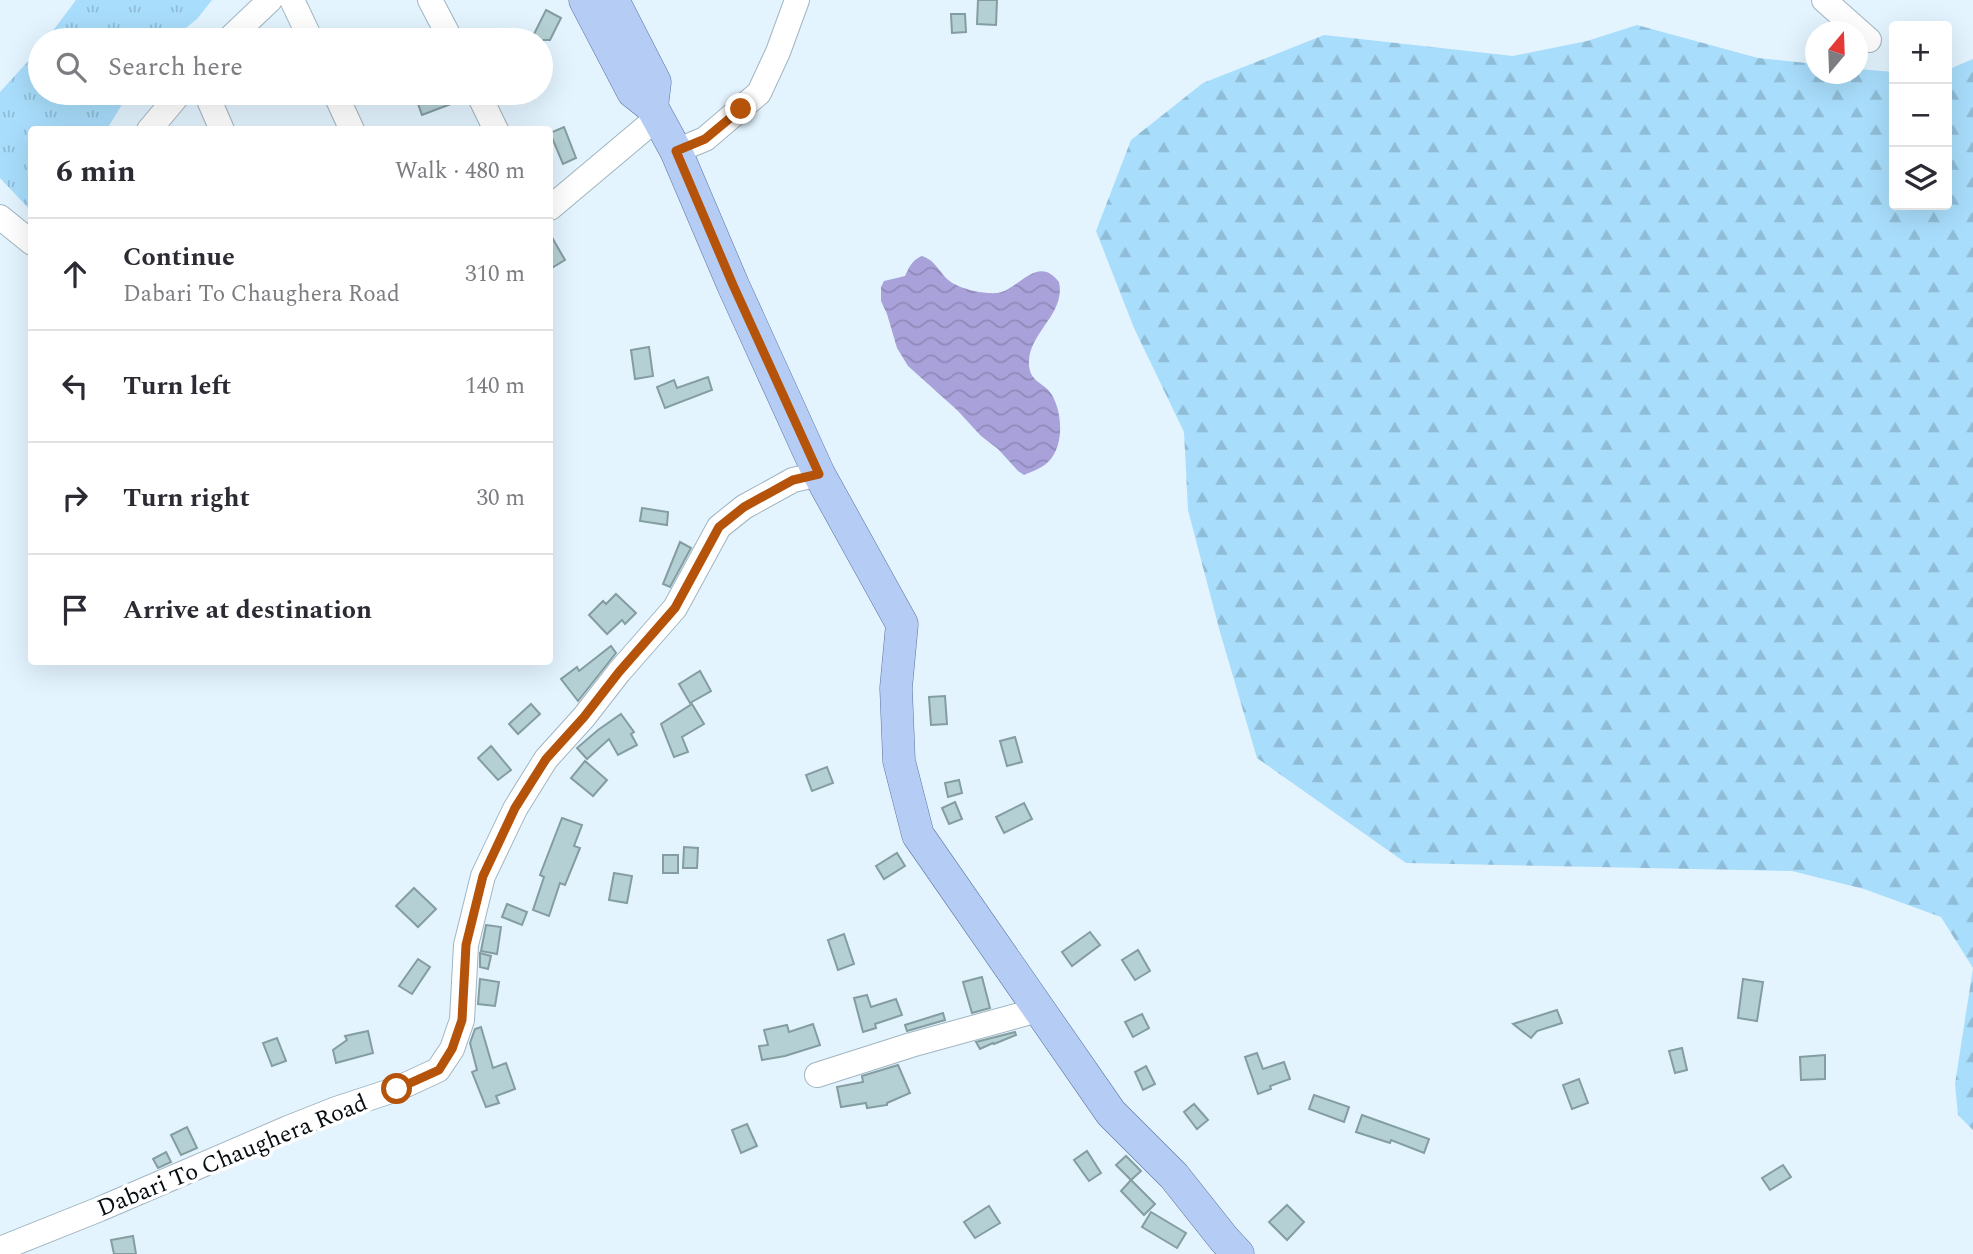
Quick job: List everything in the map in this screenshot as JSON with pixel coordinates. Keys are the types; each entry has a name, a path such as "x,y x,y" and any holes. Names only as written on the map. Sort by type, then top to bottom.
{"main road":[{"path":"585,0 633,92 655,112 676,151 733,285 819,474 902,624 896,688 899,761 918,835 1111,1113 1174,1176 1238,1254"},
{"path":"613,0 655,82 655,112"}],"street":[{"path":"241,28 270,0"},
{"path":"292,0 305,28"},
{"path":"430,0 445,28"},
{"path":"1824,0 1869,40"},
{"path":"676,151 705,139 759,93 778,52 796,1"},
{"path":"152,126 170,105"},
{"path":"211,105 220,126"},
{"path":"341,105 350,126"},
{"path":"484,105 494,126"},
{"path":"553,205 655,112"},
{"path":"0,217 28,240"},
{"name":"Dabari To Chaughera Road","path":"0,1250 336,1109 397,1089 439,1070 452,1049 462,1020 466,945 483,876 515,808 546,759 675,608 719,527 744,507 793,480 819,474"},
{"path":"817,1075 911,1045 1038,1010"}],"green space":[{"path":"76,0 212,0 186,28 55,28"},
{"path":"1637,25 1758,58 1805,63 1805,84 1868,84 1868,70 1889,72 1889,210 1952,210 1952,68 1973,59 1973,968 1941,917 1864,889 1792,871 1406,863 1257,758 1188,510 1184,432 1134,328 1096,231 1131,140 1203,83 1324,35 1513,56 1587,41"},
{"path":"28,61 28,105 122,105 109,126 28,126 28,208 0,178 0,92"},
{"path":"1973,968 1973,1130 1958,1115 1955,1084"}],"water":[{"path":"922,256 933,262 951,282 977,292 1005,291 1035,272 1043,271 1059,282 1057,303 1035,341 1029,361 1031,374 1052,395 1060,421 1057,448 1048,462 1040,468 1024,475 1018,471 998,449 908,366 897,348 881,301 881,287 884,281 905,276 913,262"}],"building":[{"path":"978,0 997,0 996,25 977,24"},
{"path":"546,10 561,18 553,34 553,28 537,28"},
{"path":"951,14 965,14 966,32 952,33"},
{"path":"418,105 448,105 422,115"},
{"path":"564,127 576,158 563,164 553,140 553,132"},
{"path":"553,239 565,260 553,267"},
{"path":"649,347 653,376 635,379 631,350"},
{"path":"708,377 712,390 665,408 657,387 674,380 677,388"},
{"path":"642,508 668,512 667,525 640,521"},
{"path":"680,542 691,548 670,587 663,584"},
{"path":"616,594 636,613 625,624 622,620 607,634 589,615 603,601 606,604"},
{"path":"611,646 616,653 578,701 561,679 577,667 579,671"},
{"path":"700,671 711,691 690,703 679,684"},
{"path":"945,696 947,724 931,725 929,697"},
{"path":"531,704 540,714 518,734 509,724"},
{"path":"692,704 704,724 682,737 688,752 674,757 661,724"},
{"path":"621,714 634,732 631,734 637,745 618,755 609,739 587,759 577,748"},
{"path":"1015,737 1022,762 1007,766 1000,741"},
{"path":"491,746 511,770 498,780 478,758"},
{"path":"585,761 607,780 593,796 571,778"},
{"path":"827,767 833,783 812,791 806,775"},
{"path":"959,780 962,793 948,797 945,783"},
{"path":"955,802 962,819 949,824 942,808"},
{"path":"1024,803 1032,819 1004,833 996,817"},
{"path":"562,818 582,825 574,846 580,848 565,885 560,883 549,916 533,910 544,877 540,875"},
{"path":"684,847 698,848 697,868 683,868"},
{"path":"897,853 905,866 884,879 876,866"},
{"path":"663,855 678,855 678,873 663,873"},
{"path":"614,873 632,876 627,903 609,900"},
{"path":"414,888 436,909 418,927 396,906"},
{"path":"507,904 527,912 522,925 502,917"},
{"path":"486,925 501,927 497,954 481,951"},
{"path":"1090,932 1100,945 1072,966 1062,952"},
{"path":"844,934 854,964 838,970 828,940"},
{"path":"1138,950 1150,971 1135,980 1122,960"},
{"path":"480,953 491,956 488,969 480,967"},
{"path":"418,959 430,967 412,994 399,986"},
{"path":"982,977 990,1008 972,1013 963,982"},
{"path":"480,979 499,982 495,1006 478,1004"},
{"path":"1743,979 1763,982 1757,1021 1738,1018"},
{"path":"867,995 871,1007 896,999 902,1015 875,1024 876,1028 863,1032 854,998"},
{"path":"1557,1010 1562,1023 1537,1031 1531,1038 1513,1024"},
{"path":"943,1013 945,1020 907,1031 905,1025"},
{"path":"1142,1014 1149,1028 1133,1037 1125,1022"},
{"path":"813,1024 820,1045 762,1060 759,1046 768,1045 764,1030 787,1025 789,1032"},
{"path":"481,1027 493,1068 506,1063 515,1089 496,1096 499,1103 486,1107 472,1072 477,1070 470,1043 475,1029"},
{"path":"368,1031 373,1053 336,1063 333,1050 347,1040 345,1036"},
{"path":"1015,1032 1016,1035 980,1049 976,1042"},
{"path":"277,1038 286,1061 272,1066 263,1043"},
{"path":"1682,1048 1687,1070 1675,1073 1669,1051"},
{"path":"1257,1053 1263,1069 1284,1062 1290,1079 1270,1086 1271,1089 1258,1094 1245,1057"},
{"path":"1825,1055 1825,1079 1801,1080 1800,1057"},
{"path":"898,1065 910,1093 887,1105 867,1108 866,1103 841,1107 837,1087 863,1082 862,1076"},
{"path":"1146,1066 1155,1084 1143,1090 1135,1072"},
{"path":"1579,1079 1588,1103 1572,1109 1563,1085"},
{"path":"1314,1095 1349,1107 1344,1122 1309,1109"},
{"path":"1194,1104 1208,1120 1197,1129 1184,1112"},
{"path":"1362,1115 1429,1139 1424,1153 1391,1140 1390,1143 1356,1132"},
{"path":"747,1124 757,1146 741,1153 732,1130"},
{"path":"187,1127 197,1148 181,1155 171,1135"},
{"path":"1087,1151 1101,1173 1089,1181 1074,1160"},
{"path":"166,1152 171,1162 158,1168 153,1159"},
{"path":"1126,1156 1141,1171 1131,1180 1116,1165"},
{"path":"1783,1165 1791,1177 1770,1190 1762,1178"},
{"path":"1131,1180 1155,1204 1144,1215 1121,1191"},
{"path":"1287,1205 1304,1222 1287,1240 1269,1222"},
{"path":"989,1206 1000,1223 975,1238 964,1222"},
{"path":"1151,1212 1186,1233 1177,1248 1142,1227"},
{"path":"133,1236 136,1254 114,1254 111,1240"}],"route":[{"path":"397,1089 439,1070 452,1049 462,1020 466,945 483,876 515,808 546,759 675,608 719,527 744,507 793,480 819,474 733,285 676,151 705,139 741,109"}]}
